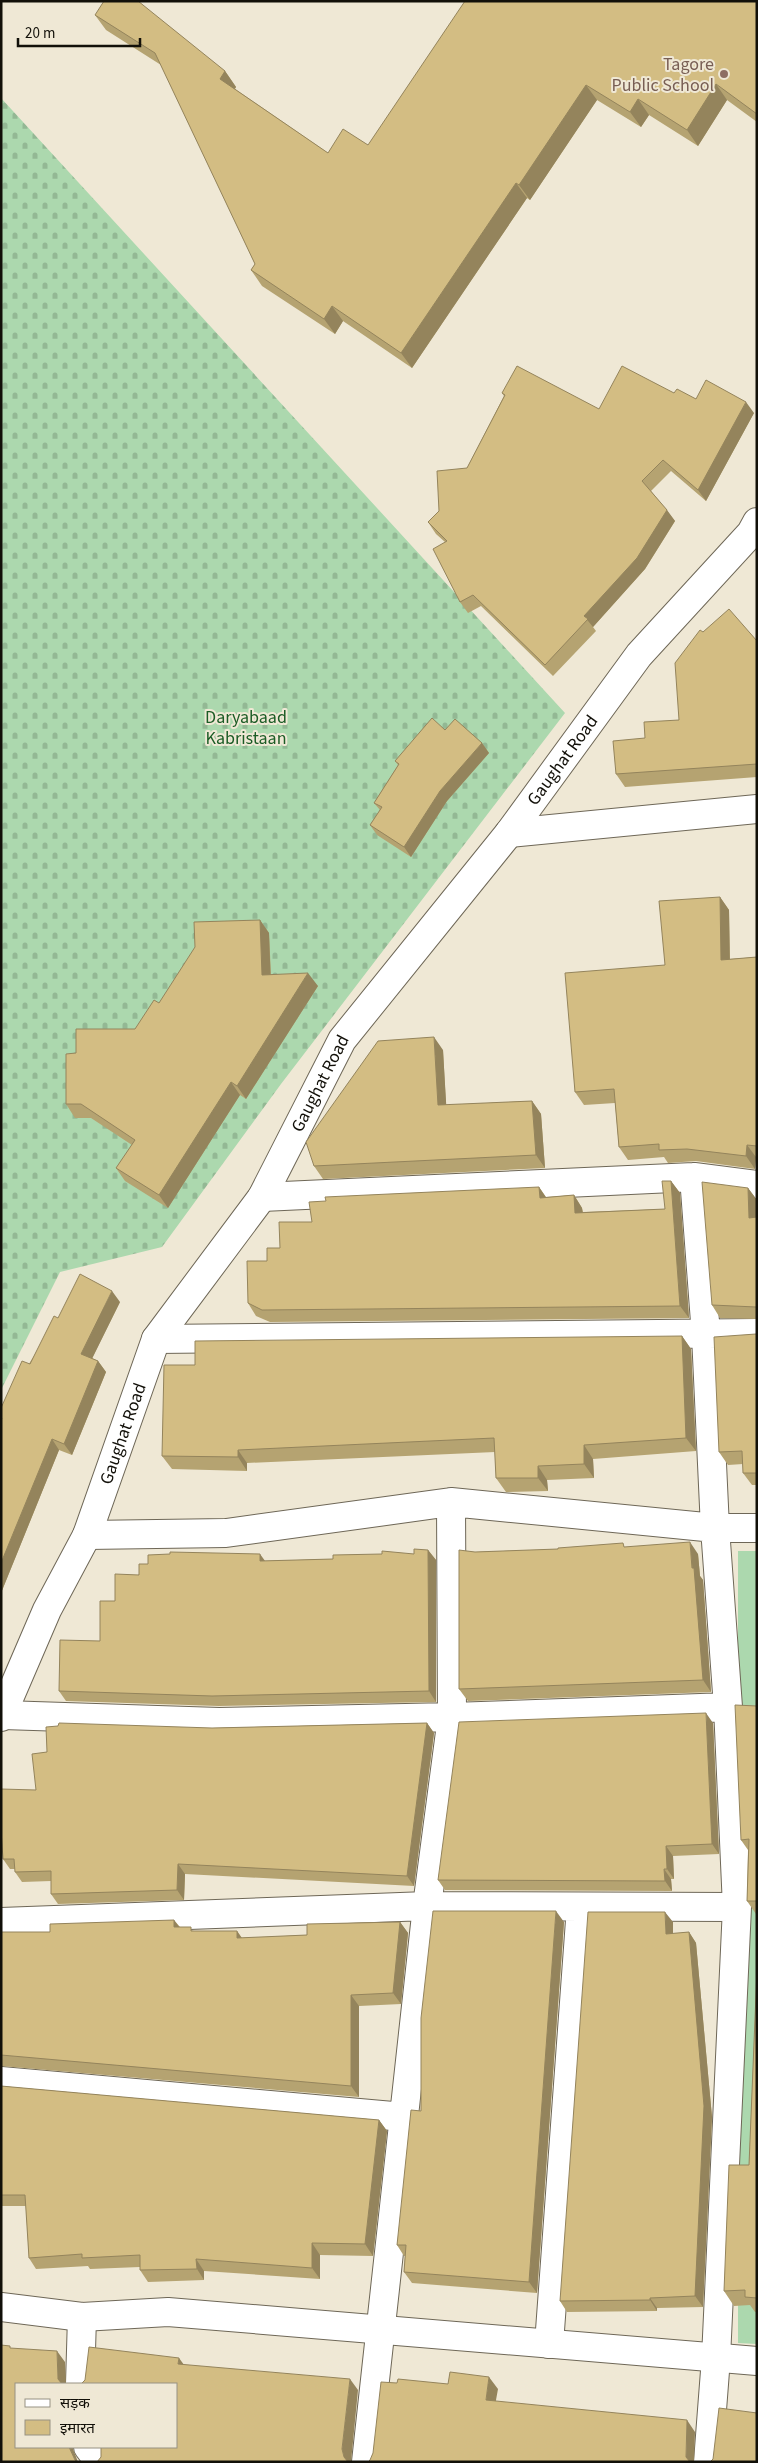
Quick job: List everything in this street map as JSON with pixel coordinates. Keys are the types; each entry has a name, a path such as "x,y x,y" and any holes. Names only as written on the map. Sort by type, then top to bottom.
{"street":[{"name":"Gaughat Road","path":"2,1716 47,1610 88,1535 156,1339 262,1197 342,1040 509,833 639,655 755,528"},
{"path":"509,833 757,809"},
{"path":"694,1177 706,1335 715,1528 728,1707 737,1907 716,2358 708,2462"},
{"path":"262,1197 694,1177 757,1185"},
{"path":"156,1339 757,1333"},
{"path":"366,2462 427,1906 452,1717 451,1502"},
{"path":"88,1535 226,1533 451,1502 715,1528 757,1528"},
{"path":"2,1716 219,1722 452,1717 728,1707"},
{"path":"1,1922 427,1906 737,1907"},
{"path":"550,2344 582,1907"},
{"path":"1,2081 404,2117"},
{"path":"1,2307 82,2317 168,2312 757,2361"},
{"path":"80,2383 82,2317"},
{"path":"89,2448 94,2455 94,2462"}],"green space":[{"name":"Daryabaad Kabristaan","path":"1,98 565,713 281,1084 162,1247 60,1272 1,1390"},
{"path":"738,1551 757,1551 757,2344 738,2343"}],"building":[{"path":"104,1 138,1 225,71 220,79 328,153 343,129 368,145 465,1 757,1 757,114 716,84 687,130 638,99 630,112 586,85 519,185 516,183 401,353 332,306 324,319 251,270 255,264 155,53 95,15"},
{"path":"517,366 599,409 622,366 674,393 677,389 696,399 706,380 746,402 698,490 663,460 642,481 667,510 637,558 584,616 588,619 545,665 473,595 460,602 433,549 447,541 428,522 439,511 437,471 467,468 505,395 502,393"},
{"path":"729,609 757,641 757,764 616,774 613,741 645,738 644,722 679,720 675,663 700,630 703,632"},
{"path":"432,718 445,730 455,719 482,743 440,791 404,847 370,825 382,807 374,803 399,764 395,761"},
{"path":"720,897 721,960 757,957 757,1146 747,1145 746,1156 687,1149 659,1150 659,1144 619,1147 614,1089 575,1092 565,973 665,965 659,901"},
{"path":"260,920 262,975 308,973 237,1086 231,1082 159,1195 116,1168 135,1140 81,1104 66,1104 66,1054 76,1053 76,1029 135,1029 154,1000 159,1003 195,947 194,922"},
{"path":"434,1037 438,1105 532,1101 536,1155 314,1166 306,1142 378,1041"},
{"path":"662,1181 671,1181 680,1306 262,1310 248,1303 247,1261 267,1261 267,1248 280,1248 279,1222 312,1222 309,1202 326,1201 325,1197 539,1187 540,1198 574,1195 575,1213 665,1209"},
{"path":"702,1182 748,1188 749,1218 757,1217 757,1308 712,1305"},
{"path":"80,1274 112,1291 81,1354 98,1361 64,1444 52,1439 1,1563 1,1408 22,1361 30,1364 54,1316 58,1318"},
{"path":"757,1333 757,1473 743,1473 742,1451 719,1452 714,1337"},
{"path":"682,1336 686,1438 584,1445 584,1464 538,1466 538,1478 496,1478 494,1438 238,1450 238,1457 162,1456 164,1365 195,1365 195,1341"},
{"path":"690,1542 692,1568 694,1568 703,1680 459,1689 459,1550 475,1552 558,1549 623,1543 624,1547"},
{"path":"414,1549 428,1550 429,1691 212,1696 59,1691 60,1640 100,1641 100,1601 115,1601 115,1574 139,1575 139,1564 148,1564 148,1555 170,1554 170,1552 260,1554 260,1561 333,1559 333,1555 382,1554 382,1551 414,1554"},
{"path":"735,1705 757,1706 757,1901 747,1901 749,1839 741,1840"},
{"path":"706,1713 712,1844 666,1846 667,1869 664,1869 665,1881 438,1880 459,1722"},
{"path":"59,1723 212,1728 427,1723 407,1876 178,1864 177,1890 51,1894 51,1871 15,1872 14,1859 3,1859 1,1789 36,1790 32,1754 47,1752 46,1727 58,1726"},
{"path":"433,1911 556,1911 529,2282 404,2272 406,2245 397,2245 411,2110 421,2111 421,2018"},
{"path":"588,1912 665,1912 666,1934 689,1932 704,2106 695,2296 650,2298 650,2300 560,2301"},
{"path":"174,1920 174,1927 191,1927 191,1931 237,1931 237,1938 307,1935 307,1924 400,1922 393,1993 351,1995 351,2086 1,2055 1,1932 50,1932 50,1924"},
{"path":"757,1970 757,2298 745,2297 745,2290 724,2291 729,2165 749,2165"},
{"path":"1,2086 379,2120 365,2244 312,2243 312,2268 196,2259 197,2269 140,2270 140,2255 82,2258 82,2254 29,2258 25,2195 1,2195"},
{"path":"1,2345 10,2346 10,2348 57,2351 58,2379 61,2383 15,2383 15,2448 69,2448 77,2462 1,2462"},
{"path":"89,2347 179,2358 178,2364 350,2379 342,2449 344,2457 348,2462 97,2462 101,2457 101,2448 178,2448 178,2383 82,2383 85,2380"},
{"path":"450,2372 489,2377 486,2400 687,2420 686,2457 690,2462 368,2462 373,2453 381,2382 397,2383 398,2379 448,2384"},
{"path":"719,2408 757,2413 757,2462 710,2462 713,2459"}],"place":[{"name":"Tagore Public School","path":"724,74"}]}
